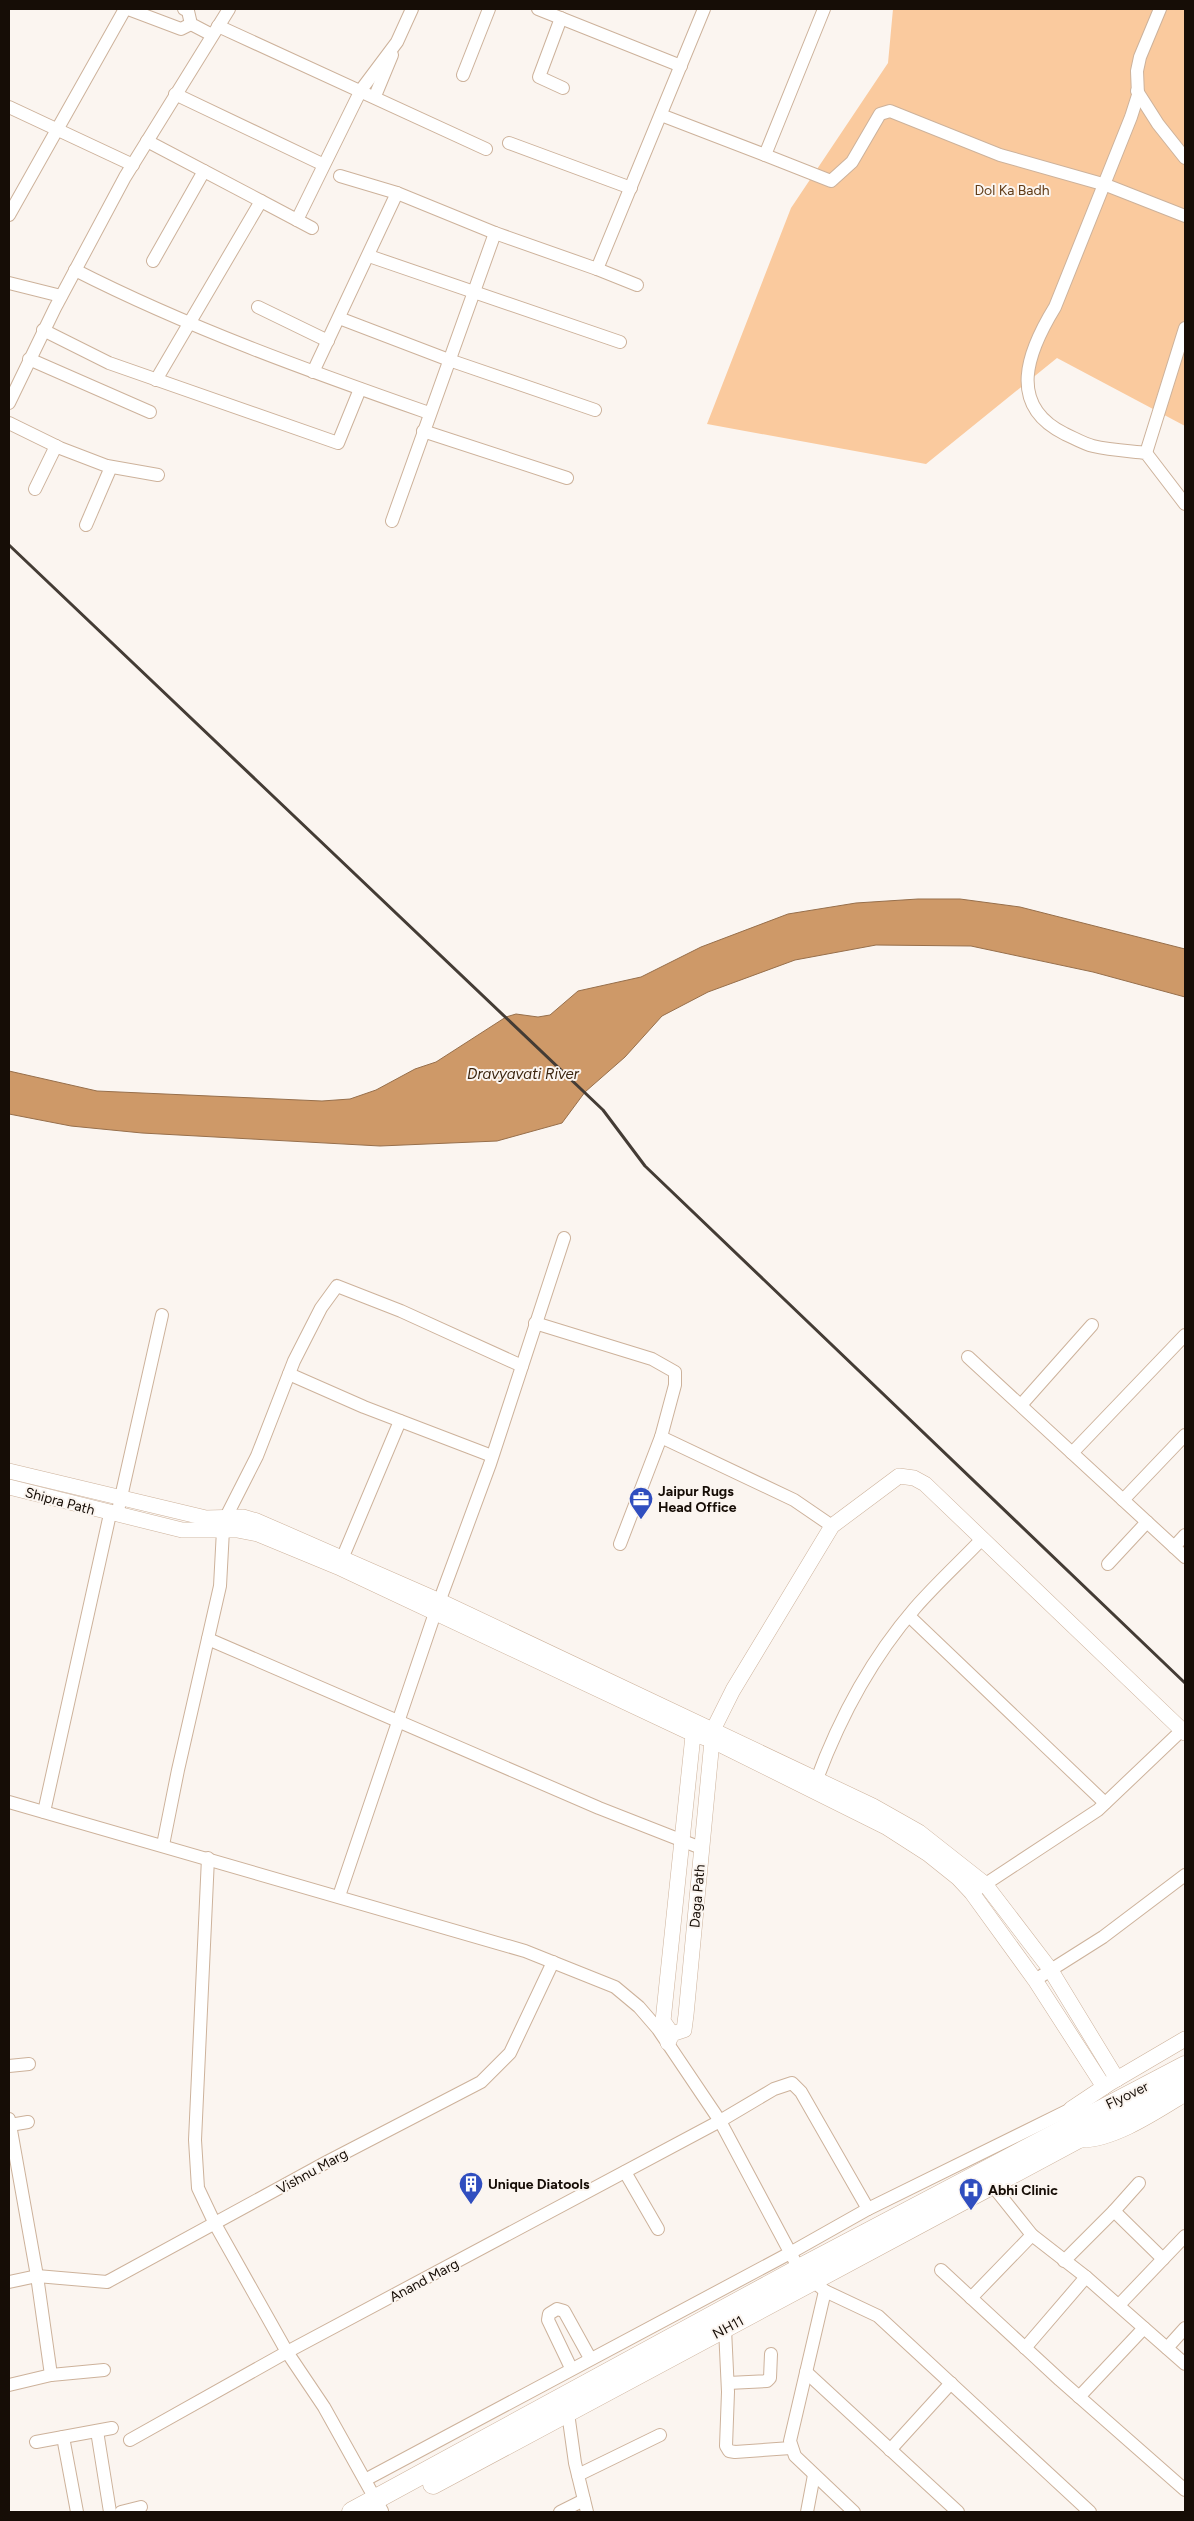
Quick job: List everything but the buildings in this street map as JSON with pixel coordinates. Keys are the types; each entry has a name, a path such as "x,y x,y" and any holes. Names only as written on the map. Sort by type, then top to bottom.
{"highway":[{"name":"Flyover","path":"1071,2125 1185,2066"},
{"name":"Flyover","path":"1071,2125 1185,2082"},
{"name":"NH11","path":"380,2508 568,2413 725,2329 807,2273 992,2185 1071,2125"},
{"path":"352,2512 380,2508 1071,2125"}],"street":[{"path":"9,215 127,9 181,29 191,24 215,30 375,96 486,149"},
{"path":"184,9 188,11 191,24"},
{"path":"9,403 14,379 29,359 61,296 133,165 228,9"},
{"path":"375,96 412,9"},
{"path":"463,75 490,9"},
{"path":"538,9 681,66"},
{"path":"597,269 704,9"},
{"path":"765,156 824,9"},
{"path":"1160,9 1140,57 1137,91 1131,117 1106,185 1055,307 1042,329 1026,373 1030,402 1051,427 1092,446 1146,453 1185,504"},
{"path":"561,18 539,77 563,88"},
{"path":"297,220 322,164 361,90 397,42"},
{"path":"1137,91 1158,124 1185,158"},
{"path":"175,94 322,164"},
{"path":"9,107 133,165"},
{"path":"661,115 831,181 852,162 880,114 890,111 1000,155 1106,185 1185,216"},
{"path":"147,141 312,228"},
{"path":"509,143 631,188"},
{"path":"153,261 204,171"},
{"path":"340,176 397,193 495,234 597,269 637,285"},
{"path":"314,372 397,193"},
{"path":"156,380 261,201"},
{"path":"392,520 448,360 495,234"},
{"path":"369,256 620,342"},
{"path":"75,270 190,324 314,372 429,413"},
{"path":"9,283 61,296"},
{"path":"258,307 328,341"},
{"path":"340,318 448,360 595,410"},
{"path":"1146,453 1185,328"},
{"path":"43,330 109,363 338,443 360,389"},
{"path":"29,359 150,412"},
{"path":"9,422 56,446 111,467 158,475"},
{"path":"423,431 567,478"},
{"path":"35,489 56,446"},
{"path":"86,525 111,467"},
{"path":"338,1896 492,1456 564,1238"},
{"path":"163,1845 220,1586 225,1524 257,1456 289,1374 321,1308 337,1286 401,1312 522,1366"},
{"path":"44,1812 114,1514 122,1498 162,1315"},
{"path":"535,1323 652,1359 674,1372 675,1385 661,1437 620,1544"},
{"path":"1021,1405 1092,1325"},
{"path":"1072,1453 1185,1335"},
{"path":"968,1357 1185,1557"},
{"path":"289,1374 400,1421 492,1456"},
{"path":"340,1562 400,1421"},
{"path":"1123,1500 1185,1435"},
{"path":"661,1437 794,1500 832,1526"},
{"path":"9,1471 206,1518 340,1562 815,1785 928,1854 979,1888 1050,1969 1118,2079"},
{"path":"712,1735 733,1690 832,1526 899,1476 914,1478 924,1484 1184,1731 1105,1803 979,1888"},
{"name":"Shipra Path","path":"9,1487 182,1530 225,1524"},
{"path":"1108,1564 1148,1522"},
{"path":"1174,1546 1185,1535"},
{"path":"815,1785 845,1718 872,1666 909,1616 982,1539"},
{"path":"909,1616 1105,1803"},
{"path":"208,1639 398,1722 701,1848"},
{"path":"694,1728 663,2021 670,2039 720,2121 807,2273 878,2316 1076,2508 1090,2512"},
{"name":"Daga Path","path":"670,2039 684,2030 712,1735"},
{"path":"9,1802 526,1951 615,1987 639,2007 670,2039"},
{"path":"208,1858 195,2140 198,2188 215,2224 287,2352 324,2407 380,2508"},
{"path":"1035,1980 1103,1937 1185,1875"},
{"path":"979,1888 1035,1980 1104,2087"},
{"name":"Vishnu Marg","path":"9,2282 37,2276 107,2282 324,2163 481,2082 510,2053 552,1962"},
{"path":"365,2480 590,2358 807,2273 868,2209 1071,2125 1104,2087 1185,2039"},
{"path":"9,2066 28,2064"},
{"name":"Anand Marg","path":"130,2440 287,2352 720,2121 774,2089 792,2083 821,2124 868,2209"},
{"path":"1071,2125 1094,2140 1146,2117 1185,2094"},
{"path":"28,2122 9,2122 37,2276 51,2375"},
{"path":"626,2172 658,2229"},
{"path":"1064,2261 1139,2184"},
{"path":"992,2185 1032,2235 1086,2277 1185,2364"},
{"path":"1114,2211 1163,2259"},
{"path":"971,2298 1032,2235"},
{"path":"1119,2305 1185,2236"},
{"path":"941,2270 1079,2397 1185,2490"},
{"path":"807,2273 806,2372 797,2408 791,2448 795,2456 854,2512"},
{"path":"1025,2348 1086,2277"},
{"path":"571,2368 548,2320 549,2314 557,2309 564,2311 590,2358"},
{"path":"1079,2397 1144,2328"},
{"path":"1167,2348 1185,2328"},
{"path":"725,2329 728,2383 726,2446 729,2451 735,2452 791,2448"},
{"path":"728,2383 767,2381 770,2378 771,2354"},
{"path":"9,2385 51,2375 104,2370"},
{"path":"806,2372 958,2512"},
{"path":"890,2450 950,2384"},
{"path":"560,2512 586,2506 578,2476 568,2413"},
{"path":"36,2442 112,2428"},
{"path":"97,2431 110,2512"},
{"path":"578,2476 660,2434"},
{"path":"63,2437 77,2512"},
{"path":"807,2512 814,2475"},
{"path":"121,2512 141,2507"}],"green space":[{"name":"Dol Ka Badh","path":"893,9 1185,9 1185,426 1057,358 926,464 707,424 791,208 888,63"}],"water":[{"name":"Dravyavati River","path":"918,899 960,899 1020,907 1185,949 1185,997 1093,972 971,946 876,945 795,960 708,992 662,1016 625,1057 585,1092 562,1123 497,1141 380,1146 142,1133 71,1126 9,1114 9,1071 97,1091 322,1101 350,1099 376,1090 415,1069 436,1062 506,1017 516,1014 538,1017 550,1015 578,991 641,977 701,947 788,914 856,903"}],"railway":[{"path":"9,545 603,1110 645,1166 1185,1683"}],"place":[{"name":"Jaipur Rugs Head Office","path":"641,1520"},
{"name":"Unique Diatools","path":"471,2205"},
{"name":"Abhi Clinic","path":"971,2211"}]}
